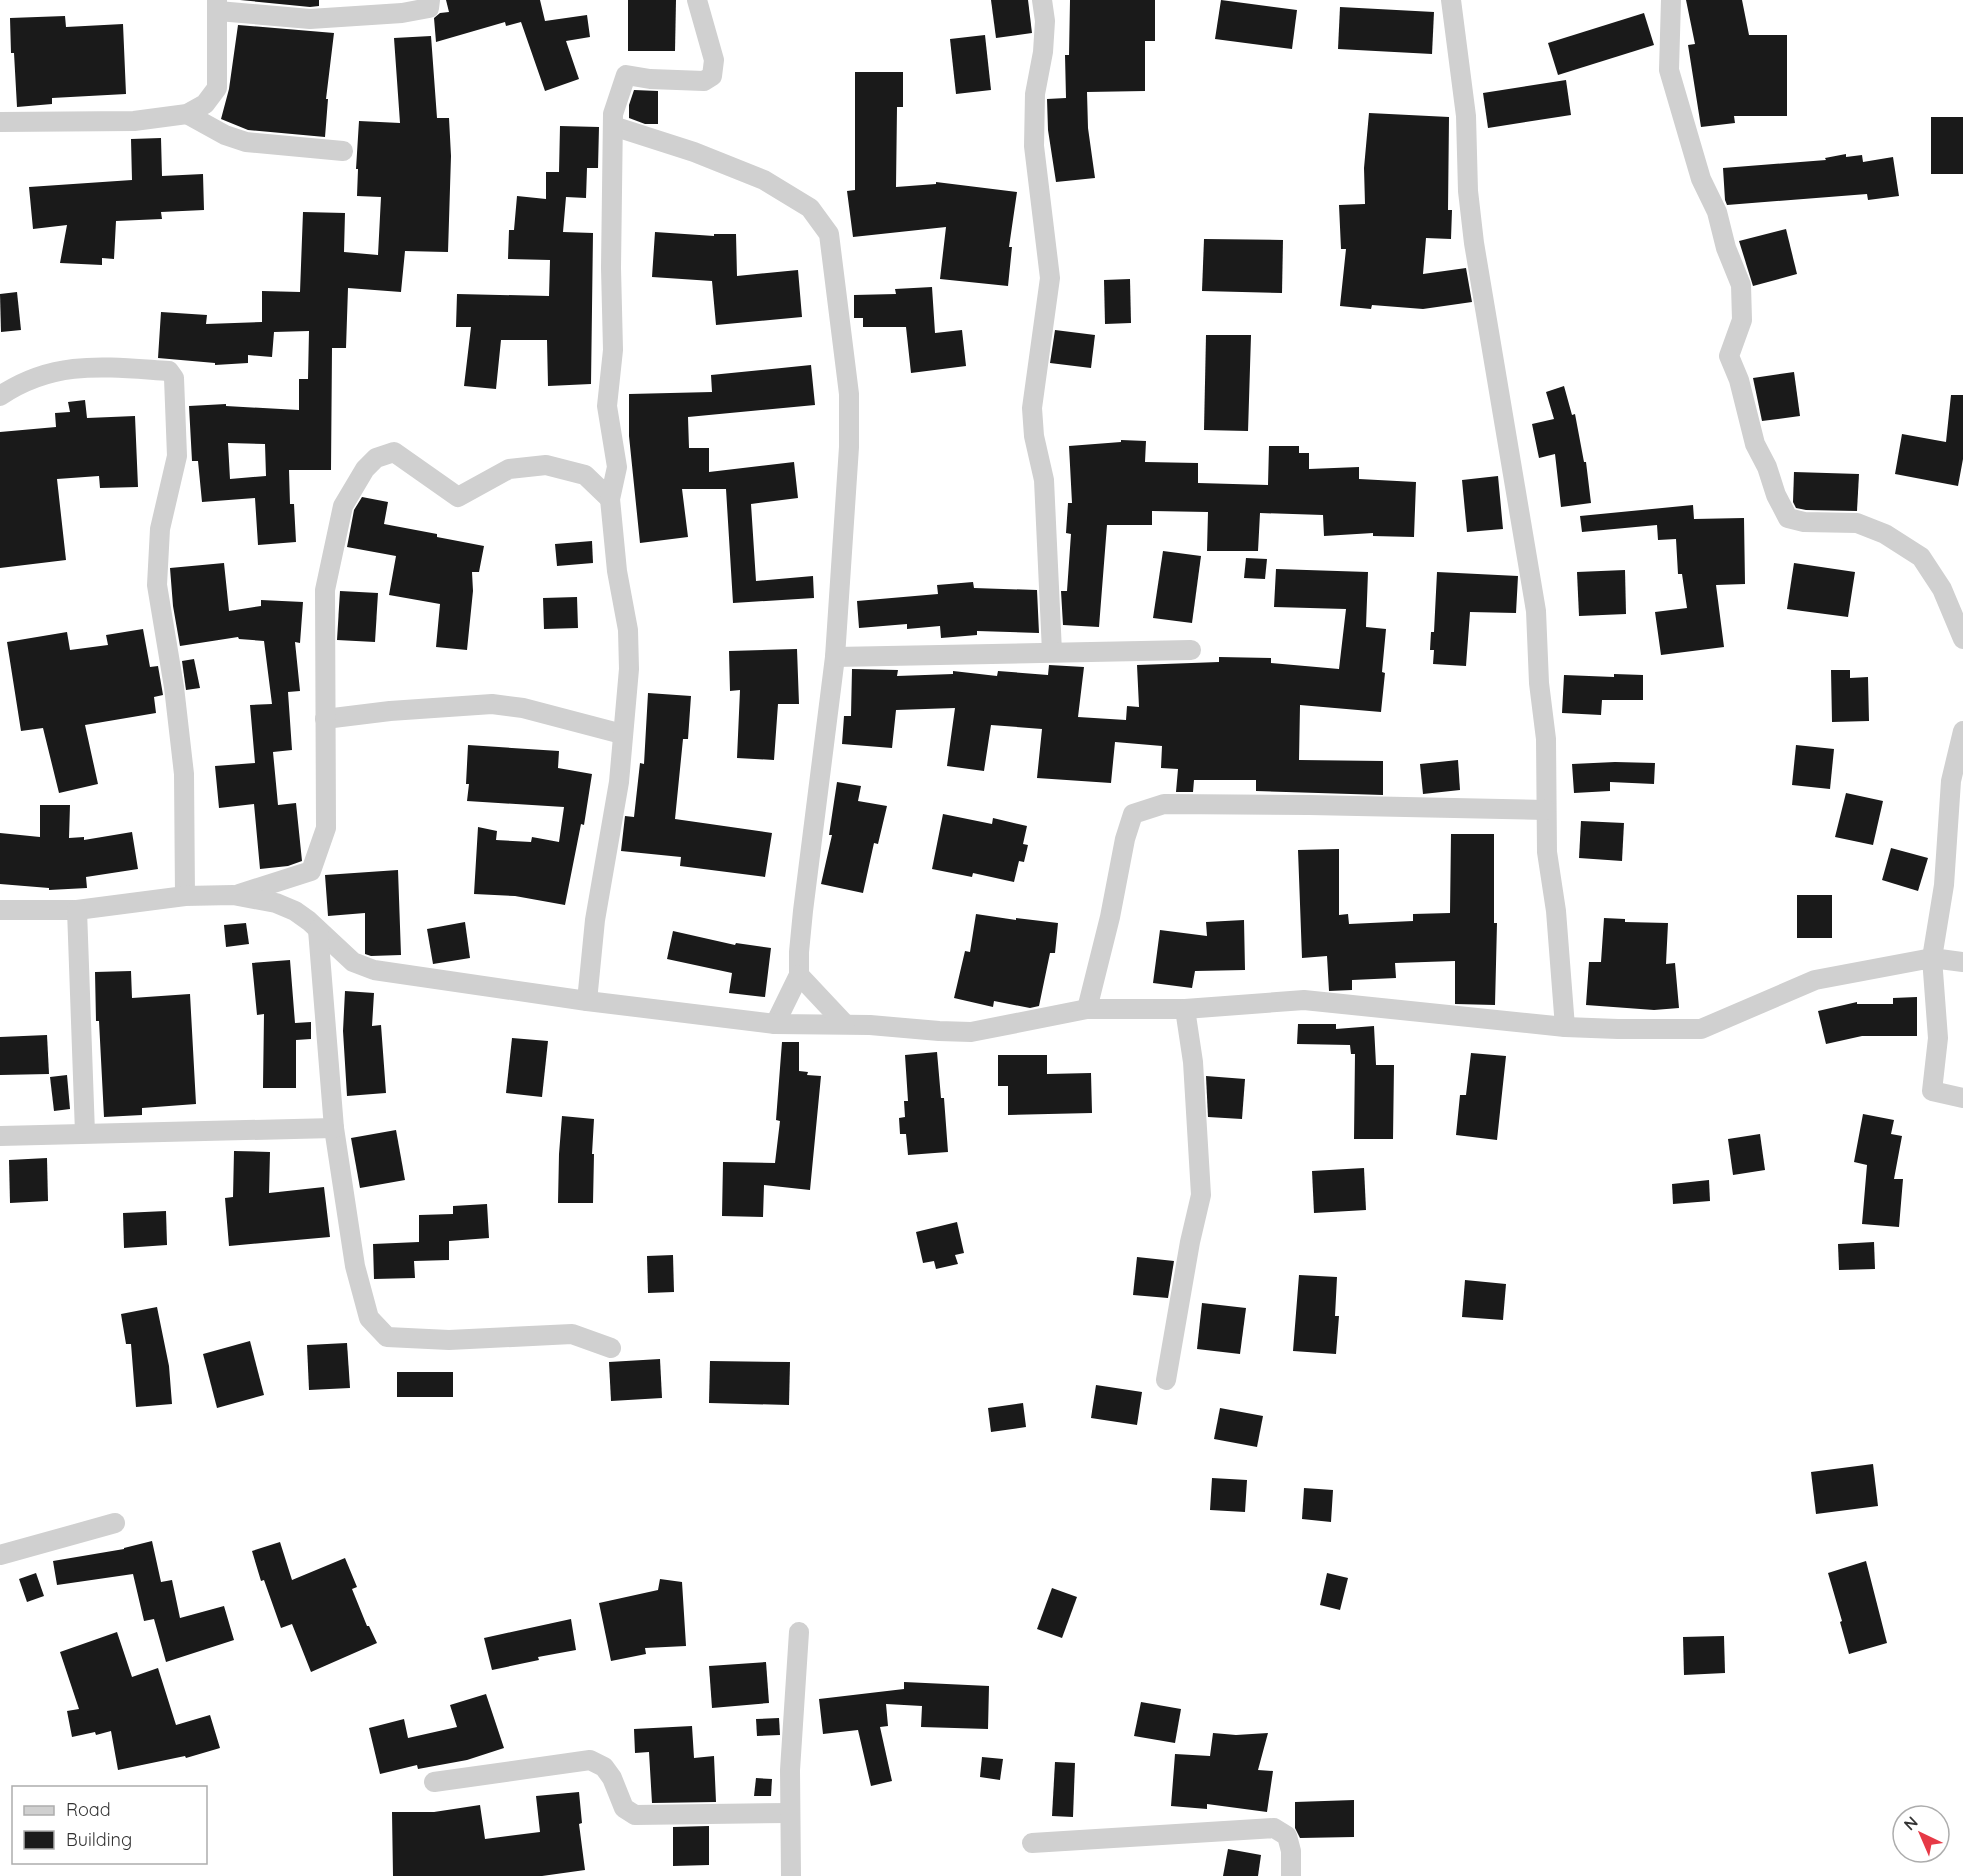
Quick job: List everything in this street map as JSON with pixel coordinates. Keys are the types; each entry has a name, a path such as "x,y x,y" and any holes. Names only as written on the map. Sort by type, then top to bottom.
{"street":[{"path":"0,122 134,121 187,114 205,104 217,88 217,6 322,19 402,13 429,8 430,0"},
{"path":"587,1001 595,920 619,782 629,669 628,630 617,571 610,499 617,467 607,406 613,350 611,268 613,114 626,75 650,79 705,81 712,76 714,60 697,0"},
{"path":"1042,0 1045,21 1035,94 1034,146 1050,278 1032,408 1034,436 1044,480 1052,652"},
{"path":"1451,0 1466,116 1468,191 1474,243 1536,611 1539,683 1546,739 1547,852 1556,910 1565,1027"},
{"path":"1671,0 1669,70 1701,179 1717,212 1726,248 1741,285 1742,321 1729,356 1739,380 1755,444 1767,467 1776,495 1788,518 1804,522 1857,522 1885,534 1921,556 1942,589 1963,639"},
{"path":"187,114 225,135 246,142 343,151"},
{"path":"613,126 694,152 764,180 810,208 829,234 849,393 849,447 835,657 803,910 799,975 776,1024"},
{"path":"0,396 16,385 43,374 93,367 169,371 174,378 177,456 160,529 157,585 174,687 184,774 184,896"},
{"path":"233,895 311,871 326,828 325,590 344,506 365,469 376,458 394,452 458,497 509,469 546,465 585,475 610,499"},
{"path":"835,657 1191,650"},
{"path":"325,719 390,711 492,704 523,708 622,734"},
{"path":"1963,731 1951,781 1944,885 1932,958 1938,1038 1932,1091 1963,1098"},
{"path":"1087,1009 1110,917 1125,839 1133,814 1164,804 1546,810"},
{"path":"0,910 76,910 184,896 233,895 276,903 295,911 353,962 374,970 587,1001 776,1024 845,1024 970,1032 1087,1009 1185,1009 1304,999 1565,1027 1701,1029 1815,980 1932,958 1963,962"},
{"path":"76,910 85,1133"},
{"path":"318,930 334,1128 355,1266 369,1318 387,1337 449,1340 572,1334 611,1348"},
{"path":"799,975 845,1024"},
{"path":"1166,1380 1190,1242 1201,1195 1193,1062 1185,1009"},
{"path":"0,1136 334,1128"},
{"path":"0,1555 114,1523"},
{"path":"791,1876 790,1813 799,1632"},
{"path":"434,1782 590,1760 604,1767 612,1778 624,1808 635,1815 790,1813"},
{"path":"1032,1843 1274,1828 1287,1836 1291,1851 1291,1876"}],"building":[{"path":"240,0 319,0 319,6 310,7"},
{"path":"446,0 540,0 545,21 587,15 590,37 566,41 579,79 545,91 521,22 506,26 505,22 436,42 434,18 440,13 449,12"},
{"path":"628,0 676,0 675,51 628,51"},
{"path":"991,0 1028,0 1032,33 996,38"},
{"path":"1070,0 1155,0 1155,41 1145,41 1145,91 1087,92 1088,128 1095,178 1056,182 1048,130 1047,99 1066,98 1065,55 1069,55"},
{"path":"1221,0 1297,10 1292,49 1215,39"},
{"path":"1686,0 1742,0 1749,35 1787,35 1787,116 1734,116 1735,123 1701,127 1688,45 1695,44"},
{"path":"1340,7 1434,12 1432,54 1338,49"},
{"path":"1644,13 1654,45 1558,75 1548,43"},
{"path":"65,16 66,27 123,24 126,94 52,98 52,104 17,107 10,18"},
{"path":"238,25 334,33 326,99 328,99 325,137 248,130 221,119 229,89"},
{"path":"985,35 991,90 956,94 950,39"},
{"path":"431,36 437,118 449,118 451,156 448,252 405,251 401,292 348,288 346,348 332,348 331,470 289,470 290,504 294,504 296,542 258,545 255,498 202,502 198,461 192,461 189,406 226,404 226,406 299,410 299,379 308,379 309,331 274,332 272,357 248,355 248,363 215,365 215,363 158,358 161,312 207,315 206,324 262,322 262,291 300,292 303,212 345,213 344,252 378,255 381,197 357,196 359,121 400,123 394,38","holes":["228,443 265,444 266,476 230,479"]},
{"path":"855,72 903,72 903,107 897,107 896,187 936,184 936,182 1017,192 1009,247 1012,247 1008,286 940,279 946,227 853,237 847,191 855,190"},
{"path":"1566,80 1571,115 1488,128 1483,93"},
{"path":"634,90 658,91 658,124 645,124 629,118 629,105"},
{"path":"1369,113 1449,117 1448,210 1452,210 1451,239 1426,238 1423,274 1466,268 1472,302 1423,309 1372,305 1371,309 1340,306 1346,249 1341,249 1339,205 1365,204 1364,168"},
{"path":"1931,117 1963,117 1963,174 1931,174"},
{"path":"560,126 599,127 598,168 587,168 586,198 566,197 563,232 593,233 591,384 548,386 547,340 501,340 496,389 464,386 471,327 456,327 457,294 549,296 550,260 508,259 509,230 514,230 517,196 546,199 546,172 559,172"},
{"path":"161,138 162,176 203,174 204,210 161,212 162,219 116,221 114,259 102,258 102,265 60,263 67,225 33,229 29,187 132,180 131,139"},
{"path":"1846,154 1846,157 1862,155 1863,162 1893,157 1899,196 1868,200 1867,194 1727,205 1723,168 1826,160 1825,158"},
{"path":"1786,229 1797,274 1753,286 1739,241"},
{"path":"655,232 714,236 714,234 736,234 737,276 798,270 802,317 716,325 712,281 652,277"},
{"path":"1204,239 1283,240 1282,293 1202,291"},
{"path":"1130,279 1131,323 1105,324 1104,280"},
{"path":"932,287 935,333 962,330 966,366 911,373 906,327 863,327 863,318 854,318 854,295 896,294 895,289"},
{"path":"17,292 21,330 1,332 0,294"},
{"path":"1055,330 1095,335 1091,368 1050,363"},
{"path":"1206,335 1251,335 1248,431 1204,430"},
{"path":"811,365 815,405 688,417 689,448 709,448 709,472 794,462 798,498 751,504 756,581 813,576 814,598 733,603 726,489 682,489 688,537 640,543 629,436 629,394 712,392 711,375"},
{"path":"1794,372 1800,416 1762,421 1753,378"},
{"path":"1564,386 1572,415 1575,414 1584,462 1586,462 1591,503 1561,507 1555,454 1539,458 1532,424 1554,419 1546,392"},
{"path":"1951,395 1963,395 1963,459 1958,486 1895,474 1902,434 1946,442"},
{"path":"85,400 87,418 135,416 138,487 100,488 99,476 57,479 66,560 0,568 0,432 56,427 55,413 70,412 68,402"},
{"path":"1121,440 1146,441 1145,462 1198,463 1198,483 1268,485 1269,446 1299,446 1299,453 1309,453 1309,469 1359,467 1359,479 1416,482 1414,537 1373,536 1373,533 1324,536 1323,515 1260,513 1258,551 1207,551 1208,512 1152,511 1152,525 1107,525 1099,627 1063,625 1061,591 1067,591 1071,534 1066,533 1068,503 1072,503 1069,446 1121,442"},
{"path":"1794,472 1859,474 1857,511 1796,508 1793,502"},
{"path":"1498,476 1503,529 1467,532 1462,480"},
{"path":"362,497 388,502 384,524 484,546 479,572 472,572 473,591 467,650 436,647 440,604 389,595 396,556 347,547 354,510"},
{"path":"1693,505 1694,519 1744,518 1745,584 1716,585 1724,647 1661,655 1655,612 1687,608 1682,574 1678,574 1676,539 1658,540 1657,525 1582,532 1580,516"},
{"path":"592,541 593,563 557,566 555,544"},
{"path":"1163,551 1201,556 1192,623 1153,618"},
{"path":"1246,558 1267,559 1265,579 1244,578"},
{"path":"224,563 229,611 261,606 261,600 303,602 300,643 295,642 300,691 288,692 292,750 273,752 278,805 296,803 302,861 288,866 260,869 254,804 219,808 215,766 255,763 250,705 272,704 264,641 239,639 238,637 180,646 173,606 170,568"},
{"path":"1794,563 1855,572 1848,617 1787,609"},
{"path":"1276,569 1368,572 1366,627 1386,629 1381,712 1300,705 1299,760 1383,761 1383,795 1256,791 1256,780 1194,780 1193,792 1176,792 1178,769 1161,768 1162,746 1115,742 1111,783 1037,778 1042,729 991,725 984,771 947,766 955,708 896,710 892,748 842,744 844,716 851,716 852,669 898,670 897,676 953,674 953,671 997,676 998,671 1048,675 1049,665 1084,667 1078,717 1126,720 1127,706 1139,707 1137,665 1219,662 1219,657 1271,658 1271,663 1339,669 1346,609 1274,607"},
{"path":"1625,570 1626,614 1579,616 1577,572"},
{"path":"1437,572 1518,576 1516,613 1470,612 1466,666 1433,664 1434,650 1430,650 1431,632 1434,632"},
{"path":"973,582 974,588 1037,590 1039,633 977,631 977,635 941,638 940,626 907,629 907,624 859,628 857,601 938,594 937,585"},
{"path":"340,591 378,593 375,642 337,640"},
{"path":"577,597 578,628 544,629 543,598"},
{"path":"143,629 150,667 158,666 163,695 154,697 156,713 85,725 98,784 59,793 43,728 21,731 7,642 67,632 70,650 108,645 106,635"},
{"path":"797,649 799,704 778,704 774,760 737,758 740,690 730,691 729,651"},
{"path":"194,659 200,688 186,690 182,661"},
{"path":"1831,670 1850,670 1850,678 1868,677 1869,721 1832,722"},
{"path":"1614,674 1643,675 1643,700 1602,700 1601,715 1562,713 1564,675 1614,677"},
{"path":"648,693 691,696 688,739 683,739 675,819 772,833 765,877 680,866 681,857 621,851 625,816 634,817 640,763 644,764"},
{"path":"468,745 559,751 558,768 592,774 584,825 581,824 565,905 515,896 474,894 478,827 497,831 496,840 531,842 532,837 559,842 564,807 467,801"},
{"path":"1796,745 1834,749 1830,789 1792,785"},
{"path":"1458,760 1460,790 1423,794 1420,764"},
{"path":"1655,763 1654,784 1610,782 1610,791 1574,793 1572,764"},
{"path":"837,782 861,786 858,801 887,806 878,844 874,843 863,893 821,884 832,835 829,835"},
{"path":"1846,793 1883,801 1873,845 1835,837"},
{"path":"40,805 70,805 69,838 84,837 84,840 132,832 138,869 86,877 87,888 49,890 49,888 0,884 0,833 40,837"},
{"path":"943,814 992,824 993,818 1027,826 1023,844 1028,845 1024,862 1019,861 1014,882 973,873 972,877 932,869"},
{"path":"1581,821 1624,823 1622,861 1579,858"},
{"path":"1451,834 1494,834 1494,923 1497,923 1495,1005 1455,1004 1455,961 1395,963 1396,978 1352,980 1352,990 1329,991 1327,956 1302,958 1298,850 1339,849 1339,915 1348,914 1349,924 1413,921 1413,914 1450,913"},
{"path":"1891,848 1928,858 1918,891 1882,880"},
{"path":"398,870 401,955 371,956 365,954 365,913 328,916 325,875"},
{"path":"1797,895 1832,895 1832,938 1797,938"},
{"path":"976,914 1058,923 1055,953 1050,953 1039,1006 1030,1008 994,1001 993,1007 954,998 965,951 970,952"},
{"path":"1604,918 1625,919 1625,922 1668,923 1666,964 1675,963 1679,1008 1654,1010 1586,1005 1589,962 1601,962"},
{"path":"1244,920 1245,970 1195,971 1192,988 1153,983 1160,930 1207,936 1206,922"},
{"path":"465,922 470,958 433,964 427,929"},
{"path":"246,923 249,944 226,947 224,925"},
{"path":"673,931 735,945 736,943 771,948 765,997 729,993 732,973 667,959"},
{"path":"290,960 295,1023 311,1022 311,1039 296,1040 296,1088 263,1088 264,1014 257,1015 252,963"},
{"path":"131,971 132,998 190,994 196,1104 142,1108 142,1115 104,1117 99,1021 96,1021 95,972"},
{"path":"345,991 374,993 372,1026 381,1025 386,1093 347,1096 343,1031"},
{"path":"1917,997 1917,1036 1862,1036 1826,1044 1818,1011 1857,1002 1857,1004 1893,1004 1893,998"},
{"path":"1298,1024 1336,1024 1336,1029 1374,1026 1376,1065 1394,1065 1393,1139 1354,1139 1355,1054 1351,1054 1350,1045 1297,1044"},
{"path":"47,1035 49,1074 0,1075 0,1037"},
{"path":"512,1038 548,1041 542,1097 506,1093"},
{"path":"782,1042 799,1042 799,1071 808,1072 807,1075 821,1076 810,1190 764,1185 763,1217 722,1216 723,1162 775,1163 780,1121 776,1120"},
{"path":"937,1052 941,1098 944,1098 948,1152 908,1155 906,1134 900,1134 899,1118 905,1117 904,1101 908,1101 905,1055"},
{"path":"1471,1053 1506,1056 1497,1140 1456,1135 1460,1095 1466,1095"},
{"path":"998,1055 1047,1055 1047,1074 1091,1073 1092,1113 1008,1115 1008,1086 998,1086"},
{"path":"67,1075 70,1109 54,1111 50,1077"},
{"path":"1206,1076 1245,1079 1242,1119 1208,1117"},
{"path":"1863,1114 1894,1120 1891,1134 1902,1136 1894,1179 1903,1179 1899,1227 1862,1224 1867,1165 1854,1162"},
{"path":"562,1116 594,1119 593,1203 558,1203"},
{"path":"396,1130 405,1180 360,1188 351,1138"},
{"path":"1760,1134 1765,1170 1733,1175 1728,1139"},
{"path":"234,1151 270,1152 269,1193 324,1187 330,1237 229,1246 225,1198 233,1197"},
{"path":"47,1158 48,1201 10,1203 9,1160"},
{"path":"1364,1168 1366,1210 1314,1213 1312,1171"},
{"path":"1709,1180 1710,1201 1673,1204 1672,1184"},
{"path":"487,1204 489,1238 449,1241 449,1260 414,1261 415,1278 374,1279 373,1244 419,1242 419,1215 453,1214 453,1206"},
{"path":"166,1211 167,1245 124,1248 123,1213"},
{"path":"957,1222 964,1253 955,1255 958,1264 936,1269 934,1261 923,1263 916,1232"},
{"path":"1874,1242 1875,1269 1839,1270 1838,1244"},
{"path":"673,1255 674,1292 648,1293 647,1256"},
{"path":"1137,1257 1174,1261 1168,1298 1133,1295"},
{"path":"1299,1275 1337,1277 1335,1316 1339,1316 1336,1354 1293,1351"},
{"path":"1465,1280 1506,1284 1503,1320 1462,1317"},
{"path":"1202,1303 1246,1308 1240,1354 1197,1349"},
{"path":"157,1307 169,1366 172,1404 136,1407 131,1344 126,1344 121,1314"},
{"path":"250,1341 264,1395 217,1408 203,1354"},
{"path":"347,1343 350,1388 309,1390 307,1345"},
{"path":"660,1359 662,1398 611,1401 609,1362"},
{"path":"710,1361 790,1362 789,1405 709,1403"},
{"path":"397,1372 453,1372 453,1397 397,1397"},
{"path":"1096,1385 1142,1392 1137,1425 1091,1418"},
{"path":"1023,1403 1026,1427 991,1432 988,1408"},
{"path":"1220,1408 1263,1416 1257,1447 1214,1439"},
{"path":"1873,1464 1878,1506 1816,1514 1811,1472"},
{"path":"1212,1478 1247,1480 1245,1512 1210,1510"},
{"path":"1304,1488 1333,1490 1331,1522 1302,1519"},
{"path":"152,1541 161,1582 172,1580 180,1618 224,1606 234,1640 166,1662 154,1619 144,1621 133,1574 57,1585 53,1561 124,1549"},
{"path":"280,1542 292,1580 345,1558 357,1587 352,1589 367,1626 377,1643 311,1672 292,1624 281,1628 264,1580 261,1581 252,1551"},
{"path":"1866,1561 1887,1643 1849,1654 1828,1573"},
{"path":"36,1573 44,1596 27,1602 19,1579"},
{"path":"1327,1573 1348,1578 1340,1610 1320,1605"},
{"path":"660,1579 682,1582 686,1646 645,1648 646,1654 611,1661 599,1603 658,1590"},
{"path":"1052,1588 1077,1597 1062,1638 1037,1629"},
{"path":"571,1619 576,1650 538,1657 539,1660 492,1670 484,1638"},
{"path":"117,1632 132,1677 158,1668 176,1725 210,1715 220,1748 186,1758 185,1756 118,1770 111,1731 72,1737 67,1711 79,1709 60,1652"},
{"path":"1724,1636 1725,1673 1684,1675 1683,1637"},
{"path":"766,1662 769,1703 712,1708 709,1666"},
{"path":"904,1682 989,1686 988,1729 921,1727 922,1706 886,1704 888,1726 880,1727 892,1781 871,1786 858,1730 823,1734 819,1699 904,1689"},
{"path":"486,1694 504,1748 467,1760 418,1769 417,1765 380,1774 369,1728 404,1719 408,1738 457,1727 450,1705"},
{"path":"1141,1702 1181,1709 1175,1743 1134,1736"},
{"path":"779,1718 780,1735 757,1736 756,1719"},
{"path":"692,1726 694,1758 714,1756 716,1802 652,1803 649,1752 635,1753 634,1729"},
{"path":"1213,1733 1236,1735 1268,1733 1258,1770 1273,1771 1267,1812 1207,1804 1207,1809 1171,1806 1175,1754 1210,1756"},
{"path":"982,1757 1003,1759 1000,1780 980,1777"},
{"path":"1055,1762 1075,1763 1073,1817 1052,1816"},
{"path":"756,1778 772,1779 771,1796 754,1796"},
{"path":"579,1792 582,1823 579,1824 585,1870 542,1876 393,1876 392,1812 434,1812 480,1805 485,1839 540,1832 536,1796"},
{"path":"1354,1800 1354,1837 1300,1838 1295,1828 1295,1802"},
{"path":"709,1826 709,1865 673,1866 673,1827"},
{"path":"1228,1849 1261,1855 1258,1876 1223,1876"}]}
